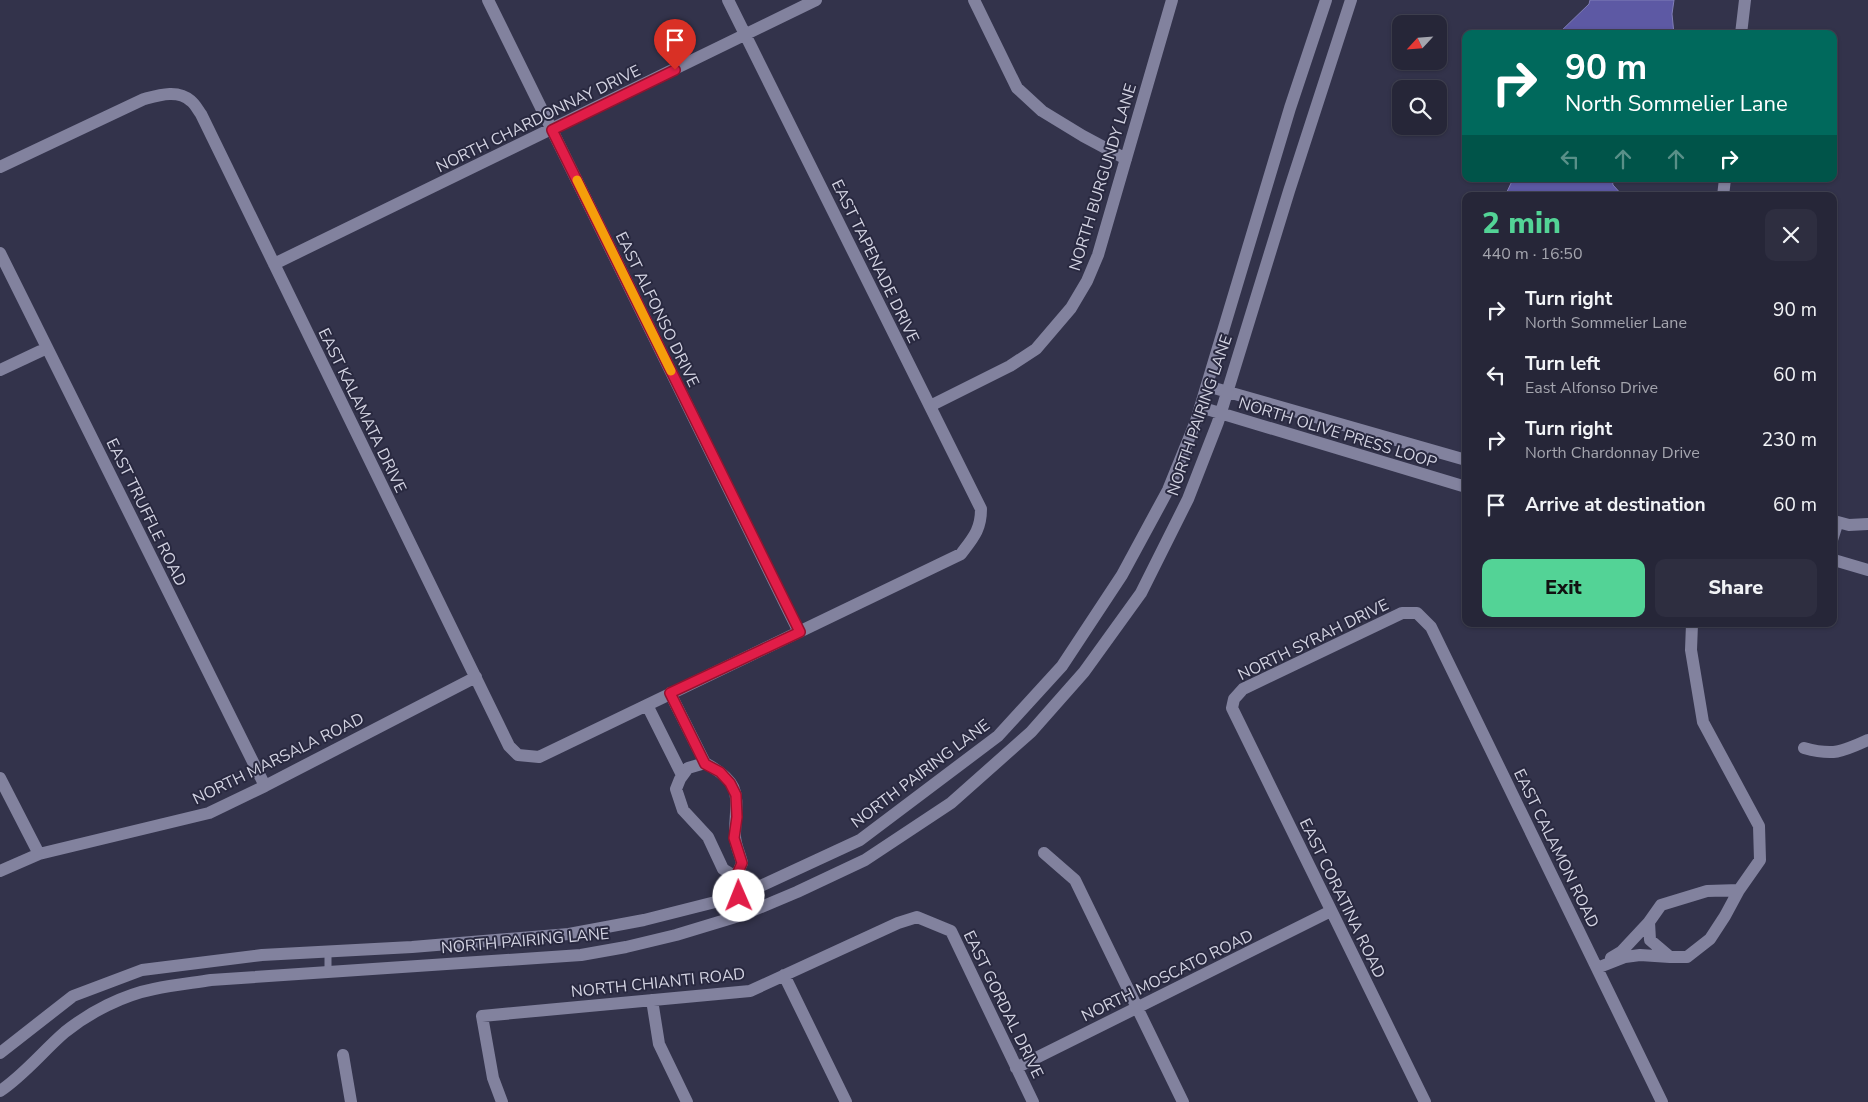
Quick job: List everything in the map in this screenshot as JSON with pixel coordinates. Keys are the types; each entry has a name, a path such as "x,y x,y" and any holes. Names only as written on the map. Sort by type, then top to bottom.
{"street":[{"name":"EAST ALFONSO DRIVE","path":"488,0 800,632"},
{"name":"EAST TAPENADE DRIVE","path":"728,0 981,509 981,523 974,537 961,554 800,632"},
{"name":"NORTH CHARDONNAY DRIVE","path":"274,264 816,0"},
{"path":"974,0 1017,88 1042,111 1126,159"},
{"name":"NORTH BURGUNDY LANE","path":"930,406 1010,366 1036,349 1071,308 1087,282 1098,255 1172,0"},
{"name":"NORTH PAIRING LANE","path":"0,1053 74,996 142,970 262,955 569,934 644,920 739,896 860,840 998,736 1062,666 1122,575 1168,490 1207,386 1288,117 1326,0"},
{"name":"NORTH PAIRING LANE","path":"0,1091 13,1082 34,1060 67,1031 123,998 153,989 211,980 493,962 581,955 626,947 676,935 747,913 797,892 865,860 951,803 1031,732 1084,672 1141,593 1188,499 1220,413 1351,0"},
{"path":"1741,30 1745,0"},
{"name":"EAST KALAMATA DRIVE","path":"0,167 144,98 165,93 180,96 191,101 201,114 510,746 518,756 539,757 648,705"},
{"name":"EAST TRUFFLE ROAD","path":"0,253 265,786"},
{"path":"0,370 47,348"},
{"name":"NORTH OLIVE PRESS LOOP","path":"1207,386 1462,459"},
{"name":"NORTH OLIVE PRESS LOOP","path":"1200,407 1462,487"},
{"path":"1837,522 1849,525 1868,524"},
{"path":"1837,561 1868,570"},
{"name":"NORTH SYRAH DRIVE","path":"1232,708 1234,699 1243,689 1402,613 1417,613"},
{"name":"EAST CALAMON ROAD","path":"1417,613 1431,627 1662,1102"},
{"path":"1597,968 1625,957 1640,955 1687,957 1710,939 1739,890 1760,860 1760,826 1703,722 1691,650 1692,627"},
{"path":"682,775 648,705 800,632"},
{"name":"NORTH MARSALA ROAD","path":"0,871 39,854 209,813 476,677"},
{"path":"670,693 705,764 720,772 730,783 736,795 737,817 734,838 742,863 736,877 739,896 747,913"},
{"name":"EAST CORATINA ROAD","path":"1232,708 1425,1102"},
{"path":"1804,748 1822,753 1844,752 1868,740"},
{"path":"705,764 688,768 682,775 676,789 683,810 708,837 723,869 736,877"},
{"path":"0,778 39,854"},
{"path":"1044,853 1075,880 1183,1102"},
{"path":"1597,968 1621,952 1649,922 1661,905 1707,891 1739,890"},
{"name":"NORTH MOSCATO ROAD","path":"1016,1068 1331,911"},
{"name":"NORTH CHIANTI ROAD","path":"502,1102 493,1078 482,1016 750,991 898,923 917,917 940,926"},
{"path":"1649,922 1650,940 1670,957"},
{"name":"EAST GORDAL DRIVE","path":"940,926 951,931 1033,1102"},
{"path":"784,975 846,1102"},
{"path":"652,1000 659,1044 687,1102"},
{"path":"343,1055 351,1102"}],"lane":[{"path":"328,951 328,972"}],"shaded area":[{"path":"1590,0 1674,0 1672,14 1674,30 1562,30 1589,4"},
{"path":"1512,182 1612,182 1619,192 1507,192"}],"slow traffic":[{"path":"577,180 671,371"}],"route":[{"path":"675,70 552,130 800,632 670,693 705,764 720,772 730,783 736,795 737,817 734,838 742,863 736,877 739,896"}]}
